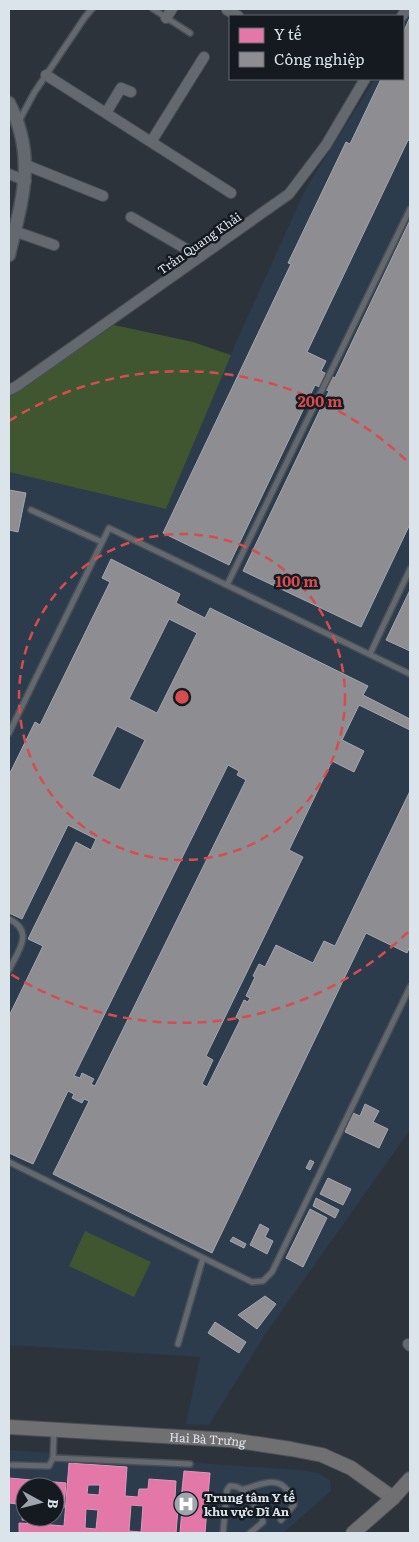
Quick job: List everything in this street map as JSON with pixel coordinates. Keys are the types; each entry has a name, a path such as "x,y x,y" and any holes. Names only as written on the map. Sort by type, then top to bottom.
{"main road":[{"name":"Hai Bà Trưng","path":"9,1427 231,1440 291,1449 322,1455 351,1468 393,1498"},
{"path":"352,1533 393,1498 410,1479"}],"street":[{"path":"227,10 236,15"},
{"path":"151,142 204,57"},
{"path":"46,75 231,193"},
{"name":"Trần Quang Khải","path":"9,390 289,194 326,145 363,80"},
{"path":"106,113 120,88 131,92"},
{"path":"9,103 18,124 26,165 26,181 9,255"},
{"path":"26,165 103,196"},
{"path":"9,174 26,181"},
{"path":"131,217 200,257"},
{"path":"14,231 54,245"}],"lane":[{"path":"18,124 46,75 85,16 92,9"},
{"path":"153,9 169,13 190,33"},
{"path":"227,585 410,209"},
{"path":"31,510 102,542"},
{"path":"9,733 109,528 410,674"},
{"path":"370,654 410,569"},
{"path":"9,919 18,924 24,935 9,970"},
{"path":"9,1162 252,1282 263,1281 270,1275 410,987"},
{"path":"178,1344 203,1258"},
{"path":"12,1465 47,1467 51,1464 54,1431"},
{"path":"53,1458 190,1464"},
{"path":"223,1533 227,1490 230,1486 244,1489 276,1481 283,1484 294,1499 294,1505 281,1520"},
{"path":"244,1489 262,1516 263,1522 250,1533"}],"shaded area":[{"path":"410,9 410,1130 266,1333 209,1425 186,1424 200,1357 9,1345 9,472 166,509 235,345 306,188 374,80 404,80 404,22"},
{"name":"Trung tâm Y tế khu vực Dĩ An","path":"9,1450 300,1470 319,1473 330,1480 331,1491 283,1533 9,1533"}],"green space":[{"path":"114,325 193,342 231,355 166,509 9,472 9,397"},
{"path":"85,1231 151,1262 134,1297 69,1266"}],"building: Y tế":[{"path":"69,1463 127,1467 125,1496 138,1497 139,1489 148,1489 149,1479 176,1481 175,1498 181,1499 184,1471 210,1473 205,1533 180,1533 182,1509 178,1509 176,1533 19,1533 19,1527 65,1527","holes":["88,1485 100,1485 99,1495 87,1494","131,1505 143,1506 141,1532 129,1531","86,1509 98,1510 96,1529 85,1528"]},
{"path":"9,1478 15,1479 15,1504 9,1503"}],"building: Công nghiệp":[{"path":"410,17 410,141 408,140 307,352 326,361 321,371 335,378 410,220 410,524 361,627 243,571 329,391 315,385 229,565 163,533 291,264 288,263 346,142 350,144 381,80 404,80 404,31"},
{"path":"9,490 26,493 18,532 9,530"},
{"path":"111,559 180,594 176,603 205,618 210,608 368,686 363,695 410,719 410,730 359,705 342,740 364,751 354,772 332,761 289,850 303,857 206,1056 213,1060 202,1084 207,1087 240,1020 236,1017 244,1000 248,1002 250,998 246,996 259,964 265,967 276,945 313,963 324,941 335,946 410,791 410,946 407,953 366,933 212,1253 53,1174 89,1101 84,1099 82,1103 72,1098 74,1094 68,1091 33,1164 9,1153 9,1016 43,946 28,939 76,842 91,850 96,839 68,825 22,919 9,913 9,775 35,722 40,725 110,582 102,578","holes":["169,619 197,633 157,713 129,699","117,726 145,740 120,790 92,776","228,765 239,771 237,775 246,780 95,1086 91,1084 94,1079 82,1073 80,1078 74,1076"]},
{"path":"410,590 410,651 386,640"},
{"path":"365,1104 379,1111 373,1122 388,1129 379,1148 345,1132 353,1113 360,1116"},
{"path":"310,1160 314,1162 310,1170 306,1168"},
{"path":"328,1178 351,1189 343,1205 320,1194"},
{"path":"316,1198 339,1210 335,1218 313,1206"},
{"path":"310,1209 327,1218 303,1267 286,1258"},
{"path":"260,1224 269,1229 265,1237 273,1241 267,1254 250,1245"},
{"path":"233,1237 246,1244 244,1248 230,1241"},
{"path":"265,1296 276,1304 257,1329 238,1315"},
{"path":"215,1322 246,1342 239,1353 208,1333"}],"place":[{"name":"Trung tâm Y tế khu vực Dĩ An","path":"186,1504"}]}
